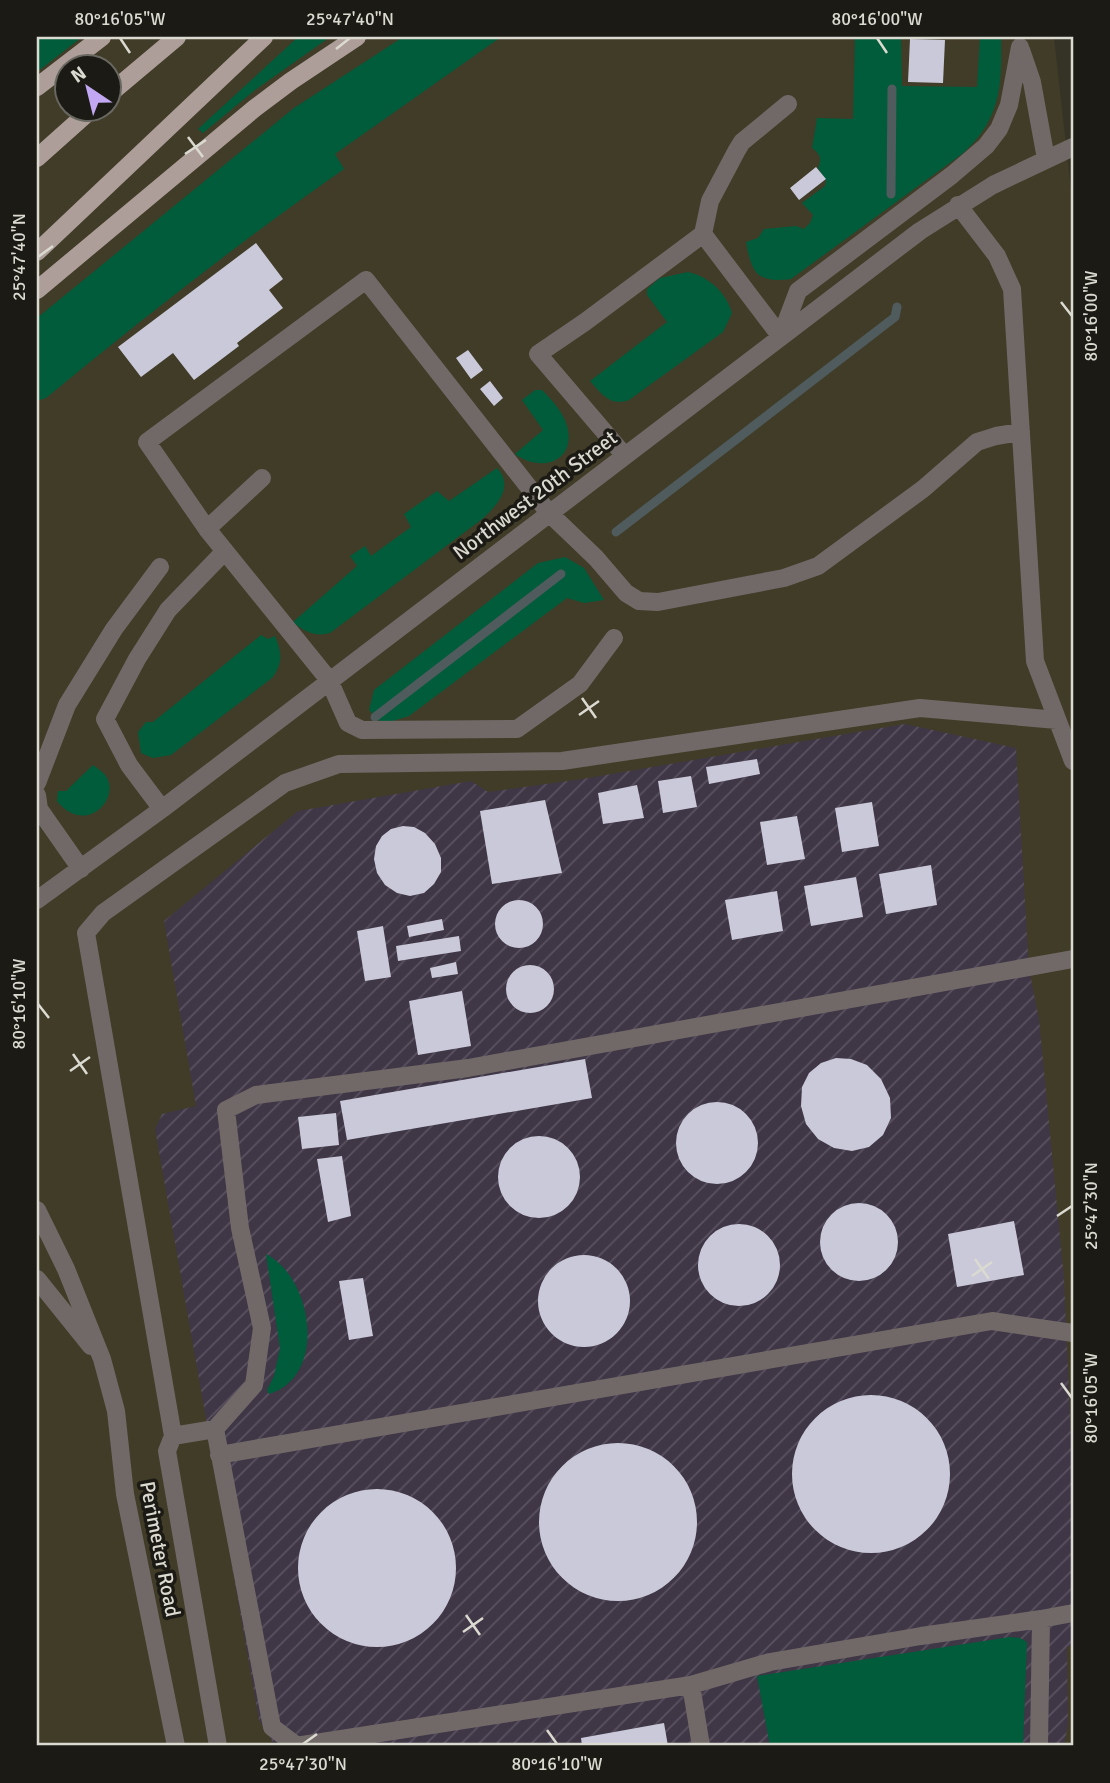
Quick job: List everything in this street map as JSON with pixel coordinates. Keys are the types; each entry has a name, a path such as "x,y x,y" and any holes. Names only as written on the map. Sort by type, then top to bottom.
{"main road":[{"path":"37,87 102,37"},
{"path":"122,83 177,37"},
{"path":"37,251 264,37"},
{"path":"37,290 256,108 357,37"},
{"path":"37,158 77,122"}],"street":[{"path":"1020,42 1032,82 1046,159"},
{"path":"781,337 798,291 952,175 986,146 999,129 1009,106 1020,42"},
{"path":"625,456 538,354 703,234 713,195 742,142 788,104"},
{"name":"Northwest 20th Street","path":"37,900 162,809 920,231 958,205 1073,147"},
{"path":"958,205 998,256 1012,289 1035,661 1073,761"},
{"path":"703,234 781,337"},
{"path":"614,638 580,684 517,729 362,730 348,723 329,680 207,529 147,442 366,280 549,513 596,558 626,593 639,601 658,603 784,578 818,566 923,489 977,442 1021,432"},
{"path":"207,529 262,478"},
{"path":"162,809 128,765 105,719 137,659 168,610 225,551"},
{"path":"37,783 67,705 114,629 160,567"},
{"path":"218,1746 167,1451 173,1436 86,933 103,913 285,783 339,764 562,761 920,708 1057,720"},
{"path":"37,795 39,809 81,869"},
{"path":"173,1436 215,1429 254,1385 262,1328 240,1228 226,1110 256,1095 468,1068 1073,959"},
{"name":"Perimeter Road","path":"37,1210 66,1269 102,1359 116,1412 125,1494 176,1746"},
{"name":"Perimeter Road","path":"37,1279 102,1359"},
{"path":"219,1455 992,1321 1073,1333"},
{"path":"215,1429 272,1727 297,1746 347,1742 691,1685 770,1662 1073,1613"},
{"path":"1039,1746 1041,1619"},
{"path":"691,1685 701,1746"}],"shaded area":[{"path":"37,37 1054,37 1073,208 1073,1746 37,1746"},
{"path":"905,724 1016,748 1029,969 1039,1019 1064,1278 1073,1485 1073,1645 1067,1647 1068,1724 1064,1746 275,1746 259,1720 155,1129 162,1114 196,1106 164,921 298,811 471,781 488,792 582,779"}],"green space":[{"path":"37,37 82,37 63,52 52,52 52,60 37,72"},
{"path":"298,37 330,37 255,90 203,133 198,129"},
{"path":"403,37 501,37 335,154 344,169 193,280 46,398 37,401 37,318 294,108"},
{"path":"855,37 901,37 902,86 977,87 980,37 1001,37 1001,71 992,115 975,141 962,154 791,279 763,277 754,269 746,242 758,238 764,229 796,226 804,229 810,223 813,215 802,203 825,186 826,181 818,168 820,156 812,148 817,118 853,119"},
{"path":"688,272 710,282 726,298 732,313 723,332 629,400 617,402 607,398 590,381 667,322 647,295 647,289 660,278"},
{"path":"535,390 542,390 560,411 569,438 562,456 545,463 525,460 515,454 543,430 522,400"},
{"path":"497,468 502,475 504,489 497,503 481,520 330,633 310,633 293,622 357,566 350,556 365,546 371,556 411,527 404,514 437,491 449,501"},
{"path":"565,557 584,568 604,600 584,603 567,598 409,716 383,724 369,710 374,690 538,563"},
{"path":"261,635 268,639 275,636 279,648 280,663 272,678 171,755 153,758 141,753 138,732 146,722 153,722"},
{"path":"93,765 106,776 109,795 98,811 89,815 68,811 57,801 58,791 66,791"},
{"path":"266,1254 282,1266 295,1283 307,1326 306,1348 300,1368 288,1384 269,1394 267,1390 274,1376 280,1348"},
{"path":"1010,1637 1027,1642 1023,1746 770,1746 757,1676"}],"building":[{"path":"910,39 945,40 943,83 908,82"},
{"path":"816,167 826,179 799,200 790,188"},
{"path":"256,243 283,279 269,290 283,308 194,380 173,353 141,377 118,347"},
{"path":"468,350 483,370 471,379 456,358"},
{"path":"490,381 503,398 494,406 480,389"},
{"path":"757,759 760,774 709,784 706,767"},
{"path":"691,776 697,807 663,813 658,781"},
{"path":"637,785 644,818 603,824 598,793"},
{"path":"545,800 562,873 492,884 480,811"},
{"path":"872,802 879,846 842,852 835,808"},
{"path":"797,816 805,859 767,865 760,822"},
{"path":"414,827 425,833 435,844 441,858 441,872 434,884 424,893 410,896 397,893 385,885 377,873 374,859 376,846 382,836 391,829"},
{"path":"931,865 937,905 886,914 879,874"},
{"path":"856,877 863,917 811,926 804,886"},
{"path":"777,891 783,931 732,940 725,900"},
{"path":"519,900 536,907 543,924 536,941 519,948 502,941 495,924 502,907"},
{"path":"442,919 444,930 409,937 407,926"},
{"path":"383,926 391,977 365,981 357,931"},
{"path":"459,936 461,951 398,961 396,946"},
{"path":"456,962 458,974 432,978 430,968"},
{"path":"530,965 547,972 554,989 547,1006 530,1013 513,1006 506,989 513,972"},
{"path":"462,991 471,1046 418,1055 409,1001"},
{"path":"836,1058 851,1059 867,1065 881,1079 890,1098 891,1118 883,1135 869,1147 852,1151 834,1148 818,1139 806,1124 801,1106 802,1087 809,1073 821,1063"},
{"path":"585,1059 592,1098 347,1140 340,1101"},
{"path":"709,1102 725,1102 740,1109 751,1120 758,1135 755,1159 746,1172 725,1184 709,1184 694,1177 683,1166 676,1151 676,1135 683,1120 694,1109"},
{"path":"336,1113 339,1145 302,1149 298,1117"},
{"path":"531,1136 547,1136 562,1143 573,1154 580,1169 577,1193 568,1206 547,1218 531,1218 516,1211 505,1200 498,1185 498,1169 505,1154 516,1143"},
{"path":"342,1156 351,1216 328,1222 317,1159"},
{"path":"851,1203 867,1203 881,1209 892,1220 898,1234 898,1250 892,1264 881,1275 867,1281 851,1281 837,1275 826,1264 820,1250 820,1234 826,1220 837,1209"},
{"path":"1014,1221 1024,1275 957,1287 948,1234"},
{"path":"731,1224 747,1224 762,1231 773,1242 780,1257 777,1281 768,1294 747,1306 731,1306 716,1299 705,1288 698,1273 698,1257 705,1242 716,1231"},
{"path":"584,1255 602,1258 617,1268 627,1283 630,1301 627,1319 617,1334 602,1344 584,1347 566,1344 551,1334 541,1319 538,1301 541,1283 551,1268 566,1258"},
{"path":"363,1278 373,1336 349,1340 339,1281"},
{"path":"871,1395 901,1401 927,1418 944,1444 950,1474 944,1504 927,1530 901,1547 871,1553 841,1547 815,1530 798,1504 792,1474 798,1444 815,1418 841,1401"},
{"path":"618,1443 648,1449 674,1466 691,1492 697,1522 691,1552 674,1578 648,1595 618,1601 588,1595 562,1578 545,1552 539,1522 545,1492 562,1466 588,1449"},
{"path":"377,1489 407,1495 433,1512 450,1538 456,1568 450,1598 433,1624 407,1641 377,1647 347,1641 321,1624 304,1598 298,1568 304,1538 321,1512 347,1495"},
{"path":"664,1723 668,1746 582,1746 581,1738"}],"waterway":[{"path":"891,194 892,89"},
{"path":"616,532 895,317 897,307"},
{"path":"375,717 561,574"}]}
